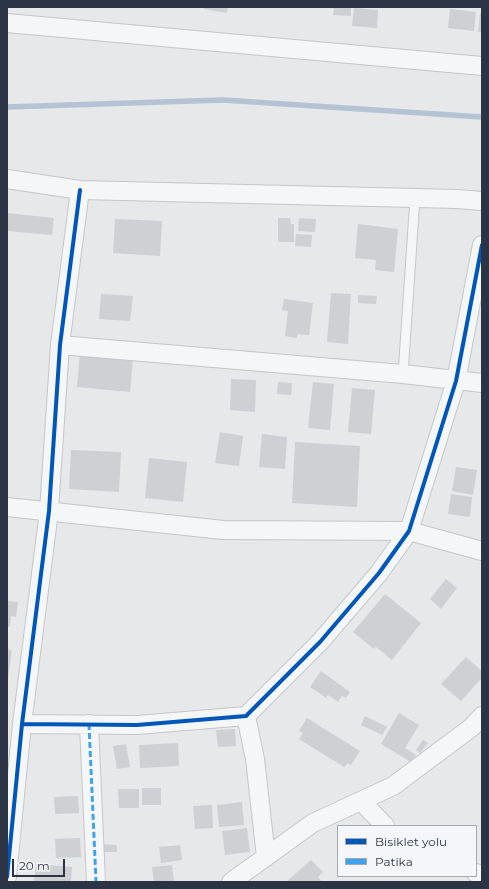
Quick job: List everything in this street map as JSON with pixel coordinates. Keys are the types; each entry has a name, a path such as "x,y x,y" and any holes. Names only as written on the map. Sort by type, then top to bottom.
{"street":[{"path":"7,23 482,66"},
{"path":"7,179 80,190 457,199 482,201"},
{"path":"7,877 22,724 49,512 60,345 80,190"},
{"path":"22,724 138,725 246,716 320,642 379,573 409,531 456,380 482,245"},
{"path":"60,345 403,374 482,383"},
{"path":"7,507 223,530 409,531 482,551"},
{"path":"246,716 255,759 266,857"},
{"path":"231,882 313,823 393,786 472,727 482,716"},
{"path":"89,724 96,882"},
{"path":"361,801 384,825"}],"lane":[{"path":"403,374 415,198"}],"building":[{"path":"205,7 228,7 227,13 204,9"},
{"path":"334,7 351,7 351,16 333,15"},
{"path":"354,8 378,10 377,28 352,26"},
{"path":"450,9 476,12 474,31 448,28"},
{"path":"480,13 482,13 482,32 478,32"},
{"path":"7,213 54,218 52,235 7,231"},
{"path":"278,218 290,218 291,224 294,224 294,242 278,242"},
{"path":"299,218 316,219 315,232 298,231"},
{"path":"115,219 162,221 160,256 113,253"},
{"path":"358,224 398,229 394,272 375,270 376,260 355,258"},
{"path":"296,234 312,235 311,247 295,246"},
{"path":"331,293 351,294 348,344 327,342"},
{"path":"101,294 133,296 130,321 99,319"},
{"path":"358,295 377,296 376,304 358,303"},
{"path":"284,299 313,303 309,335 298,334 297,338 285,336 288,311 282,310"},
{"path":"80,354 133,358 130,392 77,387"},
{"path":"231,379 256,380 255,412 230,410"},
{"path":"278,382 292,383 291,395 277,394"},
{"path":"313,382 334,384 330,430 308,428"},
{"path":"352,388 375,390 371,434 348,432"},
{"path":"220,432 243,436 239,466 215,463"},
{"path":"262,434 287,437 285,469 259,467"},
{"path":"295,442 360,446 357,507 292,503"},
{"path":"71,450 121,452 119,492 69,489"},
{"path":"149,458 187,462 183,502 145,498"},
{"path":"456,467 477,470 473,495 452,491"},
{"path":"451,494 472,497 470,517 448,514"},
{"path":"446,579 457,588 441,609 430,599"},
{"path":"385,594 421,623 392,660 375,646 374,649 353,632"},
{"path":"7,601 18,602 16,617 11,616 10,627 7,626"},
{"path":"7,649 12,650 8,679 7,679"},
{"path":"466,657 482,671 482,678 461,701 441,684"},
{"path":"321,671 350,692 346,698 342,696 338,702 328,695 326,698 310,687"},
{"path":"399,713 419,725 405,748 416,755 411,762 381,744"},
{"path":"365,716 387,727 382,735 361,725"},
{"path":"307,718 360,751 351,765 348,763 344,767 299,739 303,733 299,731"},
{"path":"235,729 236,746 218,747 216,730"},
{"path":"423,740 428,743 420,753 416,750"},
{"path":"178,743 179,766 140,768 139,745"},
{"path":"126,744 130,767 117,769 113,746"},
{"path":"142,788 161,788 161,805 142,805"},
{"path":"118,789 139,789 139,808 119,808"},
{"path":"78,796 79,813 55,814 54,797"},
{"path":"242,802 244,825 219,827 217,805"},
{"path":"212,805 213,828 195,829 193,806"},
{"path":"247,828 250,852 225,855 222,831"},
{"path":"80,838 81,857 56,858 55,839"},
{"path":"98,844 117,845 117,852 98,852"},
{"path":"180,845 182,860 161,863 159,847"},
{"path":"311,860 323,872 318,877 322,882 286,882"},
{"path":"36,864 72,867 71,882 34,882"},
{"path":"172,865 174,882 154,882 152,867"}],"waterway":[{"path":"7,107 223,100 482,117"}],"marked path":[{"path":"89,724 96,882"}],"cycle path":[{"path":"7,877 22,724 49,511 60,345 80,190"},
{"path":"22,724 137,725 246,716 320,642 379,573 409,531 456,381 482,245"}]}
